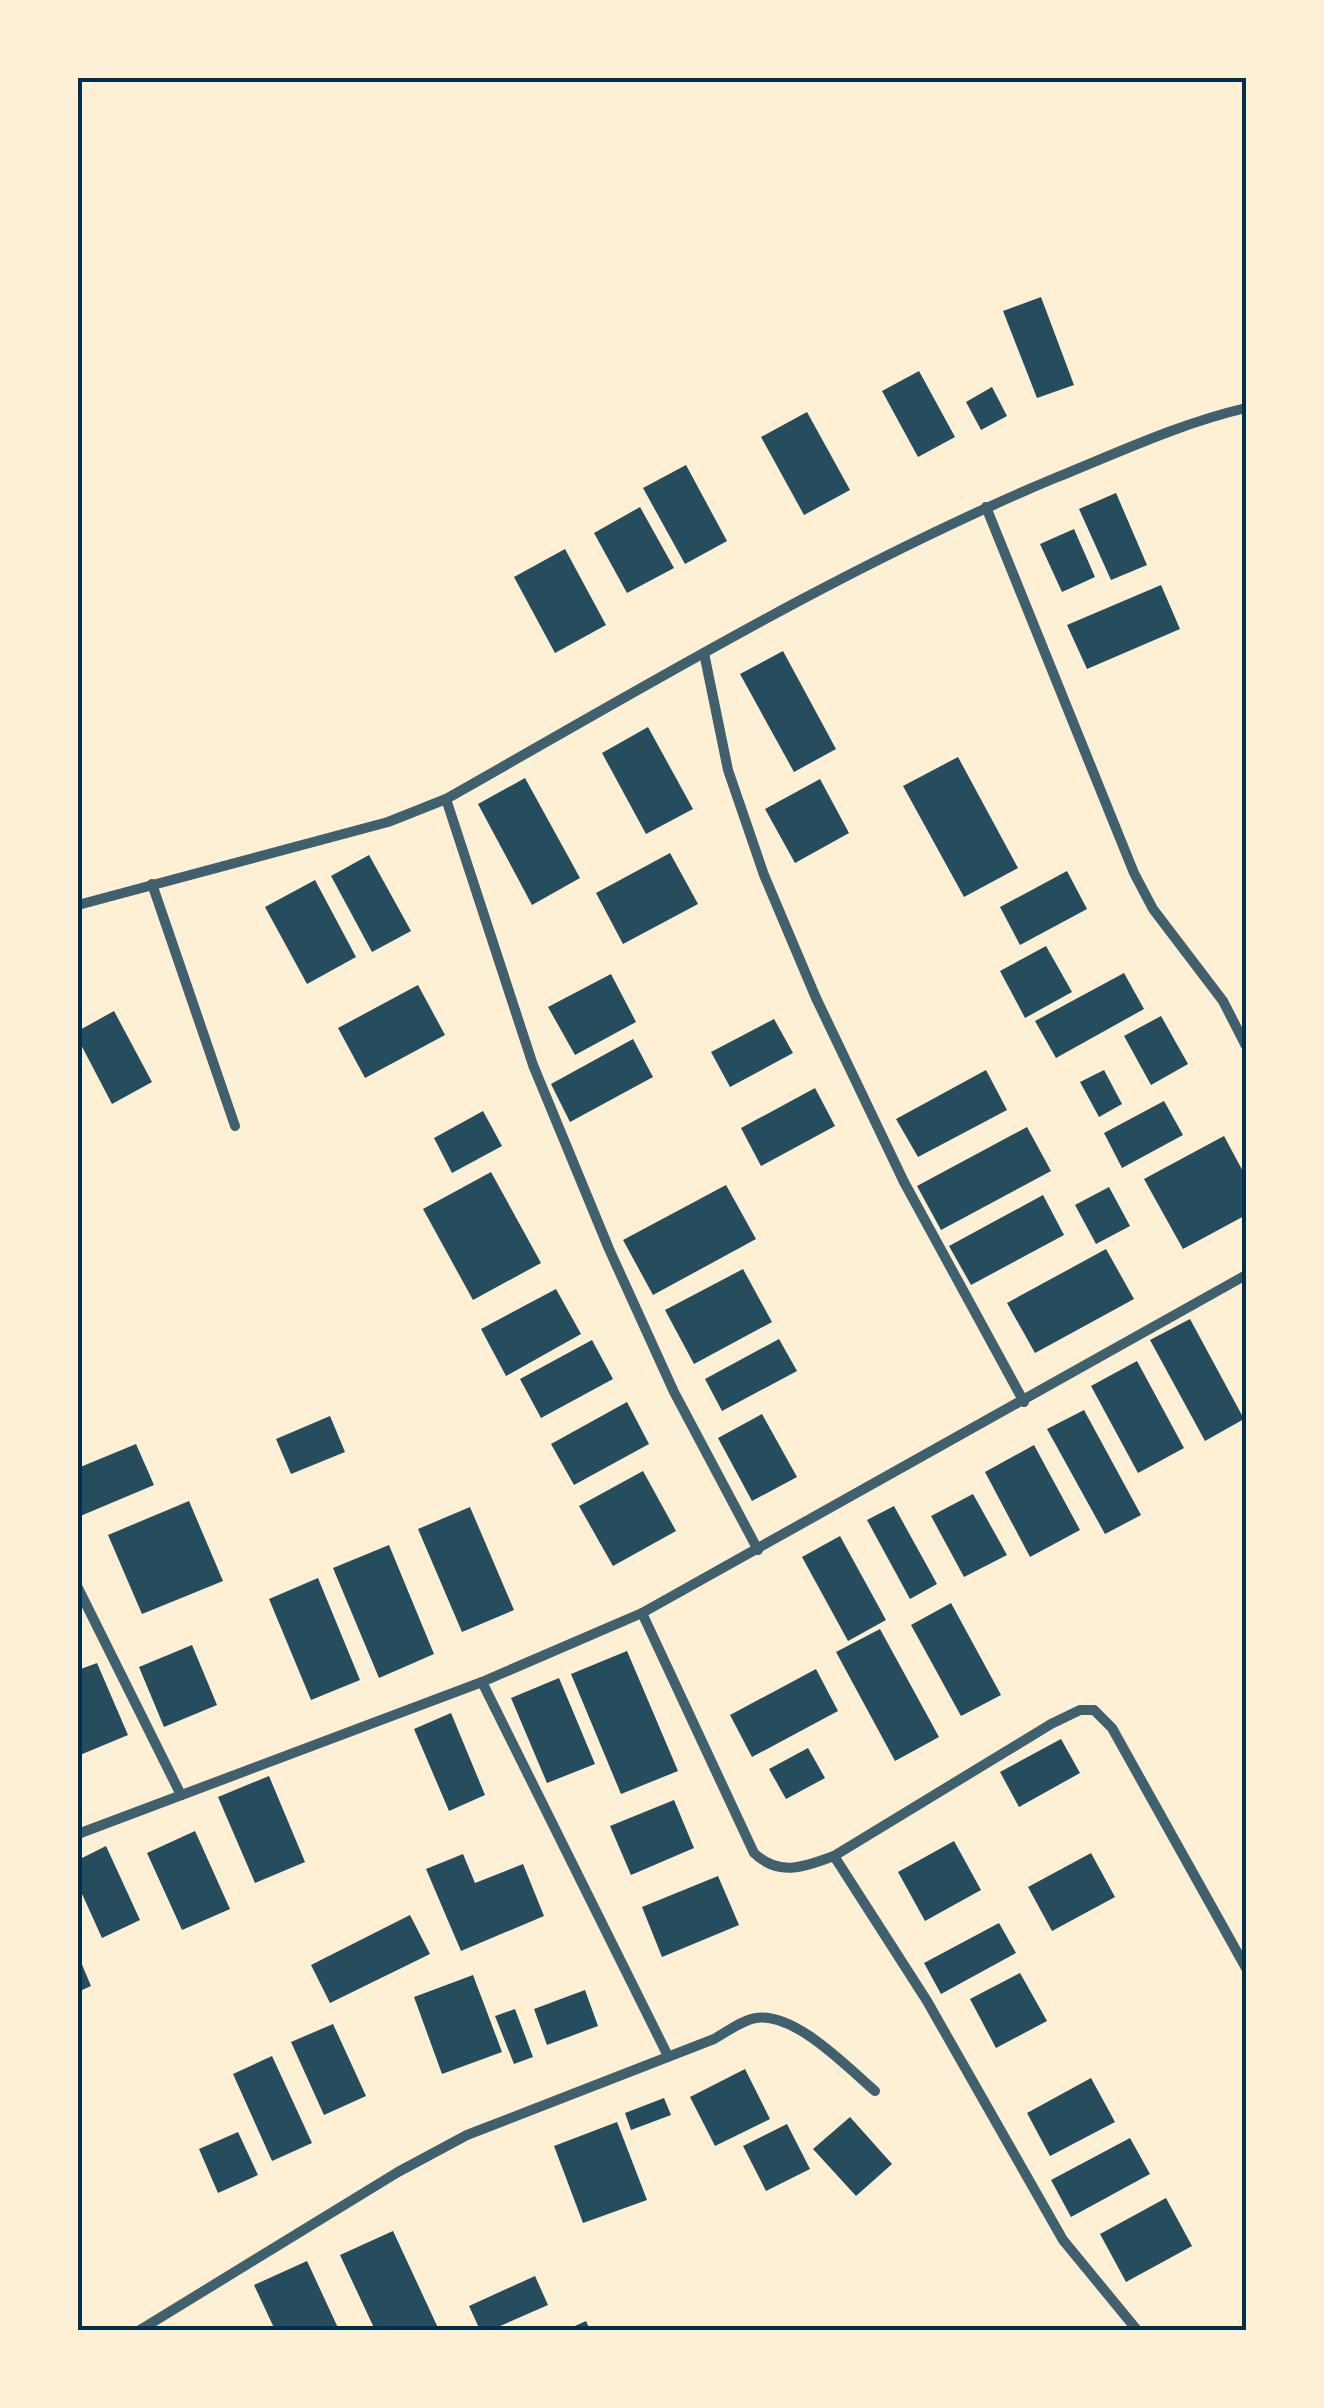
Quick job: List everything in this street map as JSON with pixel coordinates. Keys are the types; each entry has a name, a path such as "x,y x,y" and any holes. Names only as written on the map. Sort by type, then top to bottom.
{"street":[{"path":"78,905 388,822 446,799 854,570 986,507 1108,456 1246,408"},
{"path":"986,507 1134,873 1153,910 1223,1001 1246,1046"},
{"path":"704,653 728,770 764,875 816,998 904,1182 1024,1402"},
{"path":"446,799 533,1065 601,1230 674,1392 758,1550"},
{"path":"152,884 234,1126"},
{"path":"78,1834 482,1682 642,1613 1246,1276"},
{"path":"78,1588 181,1796"},
{"path":"642,1613 754,1852 766,1864 800,1868 834,1856 1051,1724 1080,1710 1094,1710 1112,1728 1246,1968"},
{"path":"482,1682 668,2056"},
{"path":"834,1856 927,2001 1062,2240 1138,2330"},
{"path":"140,2330 398,2172 468,2135 714,2039 751,2018 774,2017 800,2030 875,2091"}],"building":[{"path":"1041,297 1074,385 1037,398 1003,311"},
{"path":"919,371 955,437 918,457 882,391"},
{"path":"992,387 1007,416 981,430 966,402"},
{"path":"807,412 850,490 804,515 761,437"},
{"path":"686,465 727,541 685,564 643,488"},
{"path":"1116,493 1147,565 1111,580 1079,509"},
{"path":"640,507 674,568 627,593 594,533"},
{"path":"1074,529 1095,577 1062,592 1040,544"},
{"path":"565,549 606,625 555,653 514,577"},
{"path":"1161,585 1180,629 1087,669 1067,625"},
{"path":"783,651 836,749 794,772 740,674"},
{"path":"648,727 693,809 646,834 602,753"},
{"path":"958,757 1018,868 964,897 903,786"},
{"path":"525,778 580,878 532,905 478,804"},
{"path":"820,779 849,833 795,863 765,809"},
{"path":"670,853 698,904 623,944 596,893"},
{"path":"369,855 411,931 372,952 331,876"},
{"path":"1067,871 1087,909 1020,945 1000,907"},
{"path":"315,880 356,957 307,984 265,907"},
{"path":"1046,946 1072,992 1025,1018 1000,971"},
{"path":"1124,973 1144,1009 1056,1058 1035,1021"},
{"path":"611,974 636,1022 575,1055 548,1007"},
{"path":"418,985 445,1035 365,1078 338,1028"},
{"path":"114,1011 152,1082 112,1104 78,1039 78,1031"},
{"path":"1161,1016 1188,1064 1151,1085 1124,1036"},
{"path":"774,1019 793,1053 730,1087 711,1052"},
{"path":"633,1039 653,1077 570,1122 551,1084"},
{"path":"986,1070 1007,1110 918,1157 896,1119"},
{"path":"1104,1070 1122,1104 1099,1117 1080,1082"},
{"path":"815,1088 835,1126 761,1166 741,1128"},
{"path":"1164,1101 1183,1135 1122,1168 1104,1133"},
{"path":"483,1111 502,1146 452,1173 434,1138"},
{"path":"1027,1127 1051,1171 941,1230 917,1186"},
{"path":"1224,1136 1246,1177 1246,1215 1183,1249 1144,1179"},
{"path":"491,1172 541,1263 473,1300 423,1209"},
{"path":"726,1185 756,1239 653,1295 623,1240"},
{"path":"1109,1187 1130,1226 1096,1244 1075,1205"},
{"path":"1043,1195 1064,1235 971,1285 949,1246"},
{"path":"1106,1249 1134,1299 1035,1353 1007,1303"},
{"path":"743,1269 772,1322 694,1364 665,1310"},
{"path":"556,1289 581,1334 506,1376 481,1329"},
{"path":"1190,1319 1244,1419 1205,1441 1150,1340"},
{"path":"779,1339 797,1371 722,1411 705,1379"},
{"path":"592,1340 613,1379 541,1418 520,1379"},
{"path":"1137,1361 1184,1448 1138,1473 1091,1386"},
{"path":"627,1402 649,1444 574,1485 551,1444"},
{"path":"1084,1410 1141,1515 1105,1534 1047,1429"},
{"path":"762,1414 797,1477 752,1501 718,1438"},
{"path":"330,1416 345,1452 291,1474 276,1439"},
{"path":"136,1444 154,1485 78,1517 78,1468"},
{"path":"1034,1445 1080,1530 1030,1557 985,1472"},
{"path":"643,1471 676,1531 613,1566 579,1506"},
{"path":"973,1494 1007,1555 964,1577 931,1516"},
{"path":"189,1501 223,1581 142,1614 108,1535"},
{"path":"894,1506 937,1584 910,1599 867,1520"},
{"path":"470,1507 514,1610 462,1632 418,1529"},
{"path":"840,1536 886,1620 848,1641 802,1557"},
{"path":"389,1545 434,1654 379,1678 333,1568"},
{"path":"318,1578 360,1680 311,1700 269,1599"},
{"path":"951,1603 1001,1695 961,1716 911,1625"},
{"path":"880,1629 939,1737 895,1761 836,1652"},
{"path":"192,1645 217,1705 164,1727 139,1667"},
{"path":"627,1651 678,1771 621,1794 571,1674"},
{"path":"97,1663 128,1735 80,1755 78,1670"},
{"path":"816,1669 838,1711 752,1757 730,1715"},
{"path":"559,1678 595,1764 547,1783 511,1698"},
{"path":"451,1713 485,1795 449,1811 414,1729"},
{"path":"1061,1739 1080,1773 1019,1807 1000,1772"},
{"path":"808,1748 825,1778 786,1799 769,1769"},
{"path":"269,1776 305,1862 255,1883 218,1797"},
{"path":"674,1800 694,1848 631,1875 610,1826"},
{"path":"195,1831 230,1909 182,1930 147,1853"},
{"path":"954,1841 981,1890 925,1921 898,1872"},
{"path":"106,1846 140,1920 102,1938 78,1885 78,1860"},
{"path":"1091,1853 1115,1897 1052,1931 1028,1887"},
{"path":"463,1854 475,1883 523,1864 544,1916 461,1951 426,1869"},
{"path":"718,1876 739,1925 662,1957 642,1907"},
{"path":"410,1915 430,1954 330,2003 311,1965"},
{"path":"999,1923 1016,1953 941,1994 924,1963"},
{"path":"78,1955 91,1986 78,1992"},
{"path":"1020,1973 1047,2021 996,2048 970,1999"},
{"path":"473,1975 502,2052 442,2074 414,1997"},
{"path":"585,1990 598,2026 547,2045 534,2009"},
{"path":"515,2009 533,2057 514,2064 495,2016"},
{"path":"333,2024 366,2096 324,2115 291,2042"},
{"path":"272,2056 312,2143 272,2161 233,2074"},
{"path":"745,2069 770,2119 715,2146 690,2097"},
{"path":"1091,2078 1115,2122 1050,2156 1027,2113"},
{"path":"664,2098 671,2115 631,2130 625,2113"},
{"path":"850,2117 892,2164 856,2196 813,2149"},
{"path":"617,2122 647,2200 583,2223 554,2146"},
{"path":"787,2124 810,2169 766,2191 743,2146"},
{"path":"238,2132 258,2175 218,2193 199,2149"},
{"path":"1130,2138 1150,2174 1071,2217 1051,2180"},
{"path":"1166,2198 1192,2246 1126,2282 1100,2234"},
{"path":"393,2231 439,2330 375,2330 340,2255"},
{"path":"307,2261 339,2330 275,2330 254,2285"},
{"path":"535,2276 548,2305 491,2330 480,2330 469,2306"},
{"path":"586,2321 590,2330 566,2330"}]}
